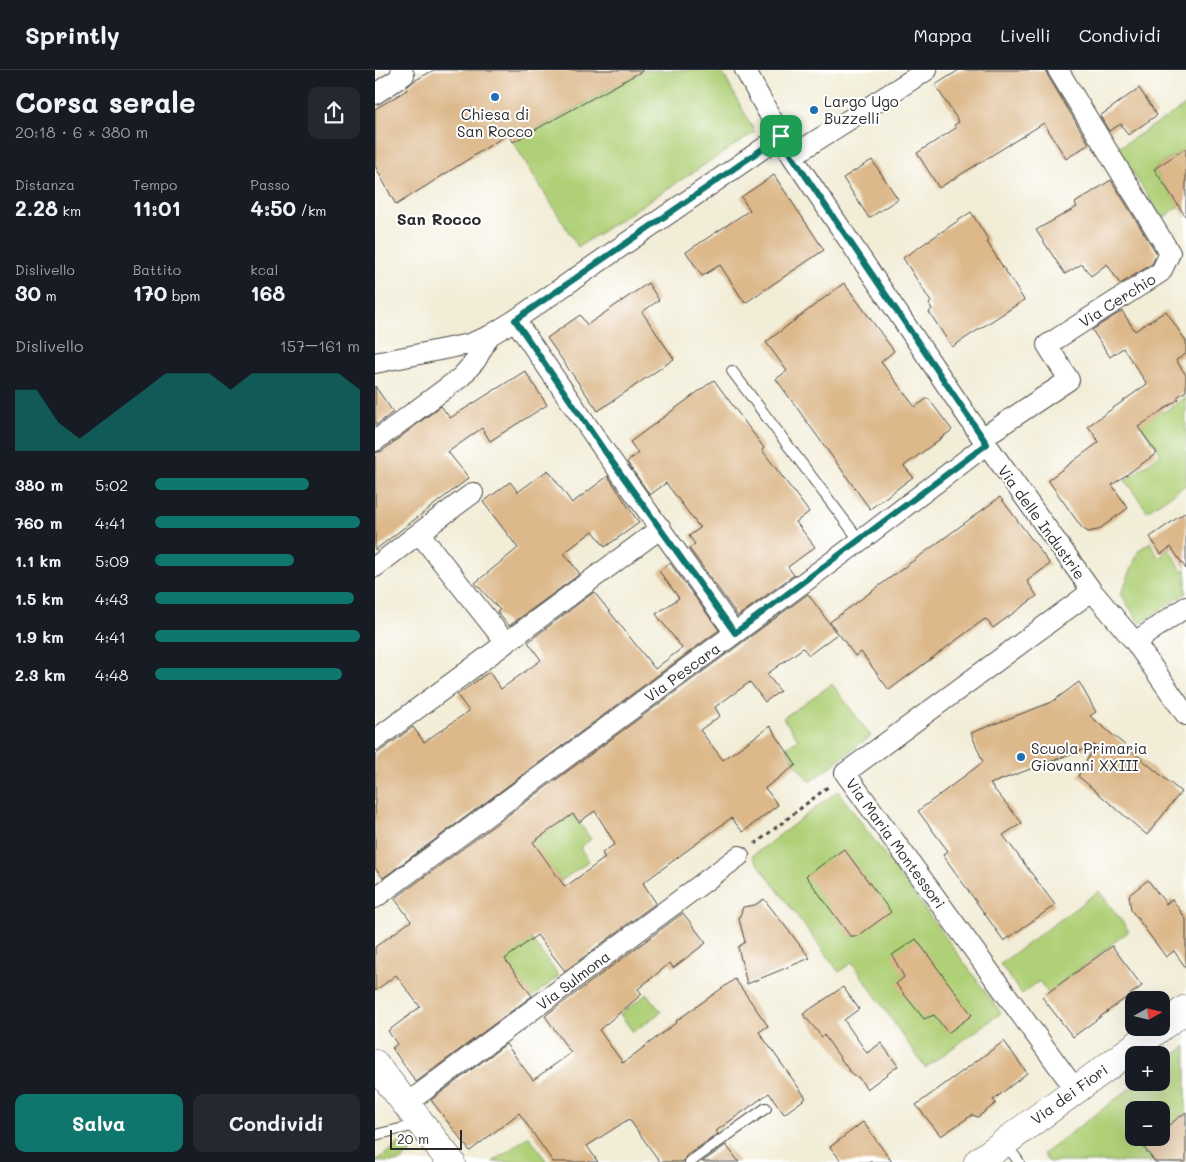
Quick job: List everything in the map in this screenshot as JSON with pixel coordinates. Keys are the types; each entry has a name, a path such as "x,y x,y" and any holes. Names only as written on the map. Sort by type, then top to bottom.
{"main road":[{"name":"Via dei Fiori","path":"1170,1021 1186,1009"},
{"name":"Via dei Fiori","path":"978,1162 1011,1152 1075,1089 1149,1036"},
{"path":"375,1064 451,1162"}],"street":[{"path":"375,94 404,76 401,70"},
{"name":"Via delle Industrie","path":"745,70 792,156 985,441 1092,591 1135,642 1186,715"},
{"path":"792,156 927,70"},
{"name":"Via Cerchio","path":"985,441 1069,380 1047,345 1161,272 1170,253 1058,70"},
{"path":"375,363 469,344 489,336 781,136"},
{"path":"515,320 606,453 735,633"},
{"path":"375,440 461,377 476,360 489,336"},
{"name":"Via Pescara","path":"375,898 860,541 985,441"},
{"path":"375,566 473,493"},
{"path":"375,740 661,528"},
{"path":"419,533 506,643"},
{"name":"Via Maria Montessori","path":"1075,1089 845,773 1092,591"},
{"path":"1135,642 1186,607"},
{"name":"Via Sulmona","path":"414,1114 739,856"}],"lane":[{"path":"732,371 860,541"},
{"path":"690,1162 767,1108"},
{"path":"375,1135 414,1114"}],"path":[{"path":"739,856 845,773"}],"green space":[{"path":"644,70 721,70 755,132 578,247 513,142"},
{"path":"1186,105 1186,158 1181,151 1154,169 1179,206 1162,219 1118,148"},
{"path":"1144,388 1162,413 1186,397 1186,485 1147,511 1125,480 1161,454 1124,401"},
{"path":"1150,542 1159,558 1169,549 1182,571 1186,569 1186,593 1140,624 1121,594 1139,550"},
{"path":"832,684 871,736 810,782 796,765 786,747 798,739 783,718"},
{"path":"838,791 1001,1013 925,1068 852,962 839,972 752,856"},
{"path":"573,814 591,839 580,848 589,861 561,881 548,864 527,845"},
{"path":"1099,891 1129,931 1048,993 1039,981 1022,994 1000,964"},
{"path":"526,932 559,976 532,997 499,952"},
{"path":"647,994 661,1012 633,1032 620,1014"},
{"path":"1186,1046 1186,1162 1049,1162 1043,1154 1126,1091 1170,1091 1170,1058"},
{"path":"529,1136 547,1162 493,1162"},
{"path":"402,1141 411,1153 400,1162 375,1162"}],"building":[{"path":"434,70 644,70 513,142 508,134 396,205 375,166 375,109 407,90 406,88 414,81"},
{"path":"959,70 1046,70 1089,144 1066,159 1044,123 939,188 917,153 956,128 954,125 959,122 935,85"},
{"path":"1139,88 1157,115 1128,135 1121,124 1109,131 1100,116"},
{"path":"1186,148 1186,217 1154,169"},
{"path":"872,160 898,199 869,218 843,178"},
{"path":"774,175 824,250 745,303 720,265 702,276 686,252 750,210 741,197"},
{"path":"1111,180 1157,254 1152,264 1120,284 1107,264 1091,276 1082,264 1065,274 1036,230 1077,207 1075,203"},
{"path":"971,212 989,241 987,242 1024,300 952,347 929,312 932,309 929,304 931,302 903,258"},
{"path":"648,283 659,300 642,312 674,359 598,411 547,338 580,315 587,325"},
{"path":"844,283 894,351 881,362 915,407 928,398 952,430 904,466 913,477 870,509 776,379 787,371 766,342"},
{"path":"1122,311 1135,331 1166,311 1186,341 1186,354 1176,360 1186,375 1186,391 1177,397 1179,399 1138,427 1157,453 1112,485 1128,508 1098,530 1088,532 1082,528 1048,480 1099,442 1088,426 1147,384 1123,348 1110,357 1092,330"},
{"path":"525,371 547,405 490,441 482,428 448,452 469,478 375,550 375,453 382,451 441,406 450,418"},
{"path":"714,380 764,448 762,450 809,512 796,522 815,547 788,567 794,575 738,616 689,548 695,544 689,536 700,528 666,483 650,495 627,462 638,453 630,442"},
{"path":"375,386 393,412 375,426"},
{"path":"548,470 572,503 608,476 639,523 605,547 593,531 564,553 580,574 509,626 497,612 500,610 475,583 518,548 483,502 510,482 518,492"},
{"path":"1000,497 1050,564 1027,581 1037,596 993,628 986,619 982,621 889,690 861,652 855,656 830,622"},
{"path":"1186,512 1186,569 1171,547 1161,554 1150,537"},
{"path":"670,563 719,630 383,878 375,868 375,755 413,727 424,742 469,711 457,695 489,672 501,689 541,660 528,642 594,592 655,669 682,648 656,614 679,598 659,571"},
{"path":"808,594 837,634 809,655 803,648 767,674 780,691 765,702 750,682 715,707 720,716 700,730 723,760 770,726 796,765 765,788 778,805 743,832 731,818 643,883 656,903 565,971 537,935 505,959 532,996 416,1082 392,1048 397,1044 388,1031 420,1007 396,975 375,991 375,947 411,921 395,899","holes":["595,811 615,844 602,853 605,858 565,887 533,842 573,814 579,822"]},
{"path":"1079,682 1096,712 1090,716 1181,792 1147,835 1078,776 1095,745 990,784 1022,823 1003,835 1055,905 1004,941 943,855 948,851 918,811 983,762 971,733 1052,702"},
{"path":"844,849 891,912 858,936 850,936 806,876"},
{"path":"1148,880 1166,904 1172,899 1186,919 1186,968 1174,951 1166,957 1131,910 1129,895"},
{"path":"764,899 810,958 747,984 738,947 745,942 739,919 743,907 755,905"},
{"path":"683,913 706,943 673,968 670,963 638,989 642,994 599,1030 623,1063 676,1021 735,979 768,1026 759,1032 806,1098 784,1114 769,1093 716,1131 718,1134 686,1156 683,1162 660,1162 629,1119 587,1146 598,1162 553,1162 519,1113 470,1151 431,1100 506,1044 533,1080 571,1053 545,1016"},
{"path":"916,939 972,1015 948,1033 934,1015 924,1019 896,984 904,977 892,955"},
{"path":"1112,946 1142,986 1135,991 1125,991 1125,999 1073,1037 1042,997"},
{"path":"843,987 859,1009 844,1020 867,1053 881,1043 898,1066 867,1089 858,1077 853,1076 824,1035 822,1037 803,1014"},
{"path":"1004,1041 1027,1073 993,1100 996,1103 978,1117 972,1115 941,1136 916,1105"},
{"path":"1186,1112 1186,1162 1155,1162 1143,1146 1170,1146 1170,1124"},
{"path":"863,1122 892,1162 842,1162 830,1147"},
{"path":"726,1145 739,1162 702,1162"}],"place":[{"name":"Chiesa di San Rocco","path":"495,97"},
{"name":"Largo Ugo Buzzelli","path":"814,110"},
{"name":"Scuola Primaria Giovanni XXIII","path":"1021,757"}],"district":[{"name":"San Rocco","path":"439,218"}],"route":[{"path":"781,136 792,156 987,444 735,633 606,453 515,320 781,136"}]}
